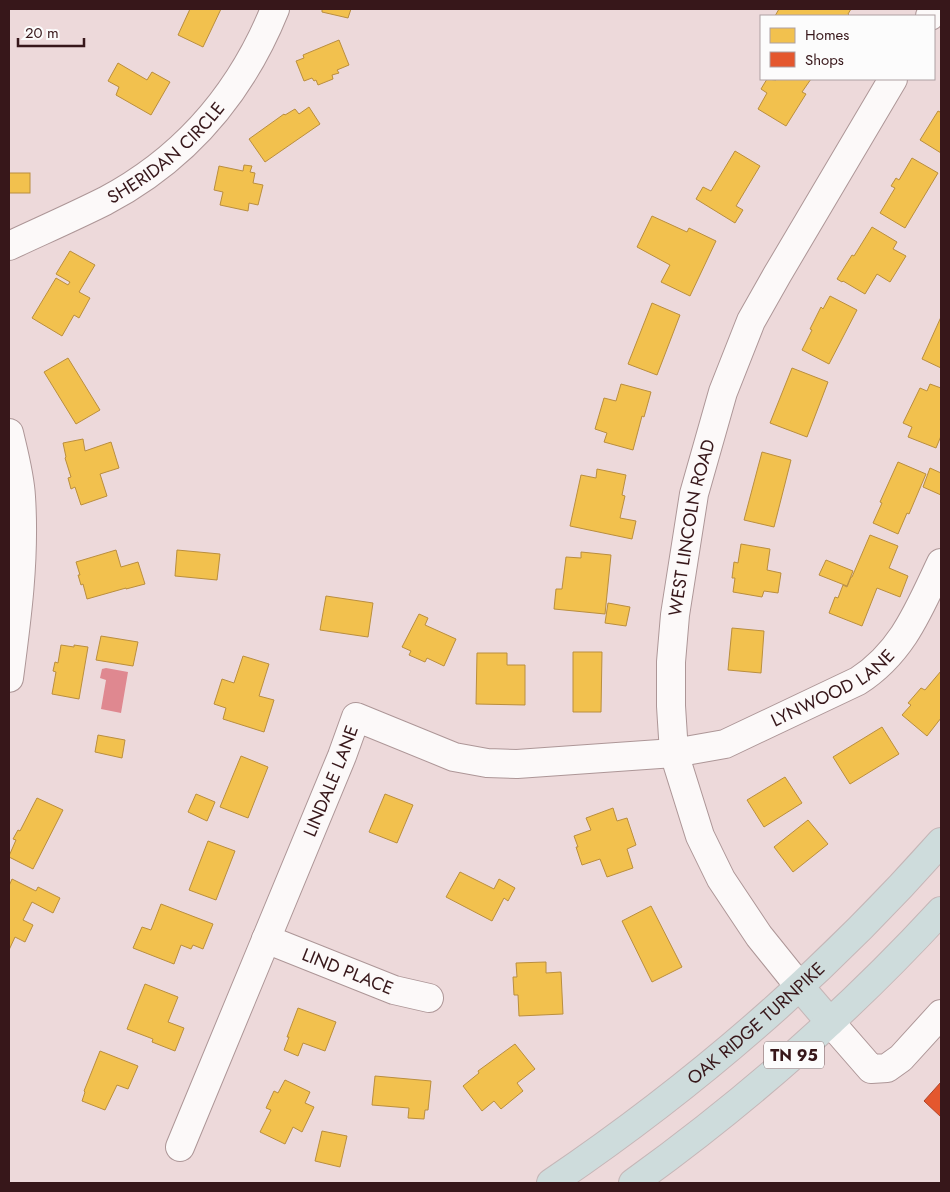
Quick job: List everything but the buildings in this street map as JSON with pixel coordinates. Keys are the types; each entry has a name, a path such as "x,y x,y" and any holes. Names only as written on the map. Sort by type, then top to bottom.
{"highway":[{"name":"OAK RIDGE TURNPIKE","path":"551,1183 651,1112 800,987 880,908 941,842"},
{"name":"TN 95","path":"633,1183 702,1131 794,1055 918,936 941,911"},
{"path":"800,987 830,1022"}],"street":[{"name":"SHERIDAN CIRCLE","path":"9,246 106,200 151,172 189,142 226,99 256,52 275,9"},
{"name":"WEST LINCOLN ROAD","path":"800,987 759,936 721,879 700,836 674,754 671,706 675,615 694,494 714,418 723,392 752,321 777,274 892,80"},
{"path":"9,433 21,496 22,555 14,604 9,678"},
{"name":"LYNWOOD LANE","path":"674,754 725,744 870,674 896,647 915,618 941,562"},
{"name":"LINDALE LANE","path":"180,1147 342,756 356,717 454,757 487,763 517,764 674,754"},
{"name":"LIND PLACE","path":"266,939 394,990 430,998"},
{"path":"830,1022 871,1069 887,1068 901,1058 941,1014"}],"shaded area":[{"path":"102,669 128,672 121,713 101,709 106,680 100,678"}]}
